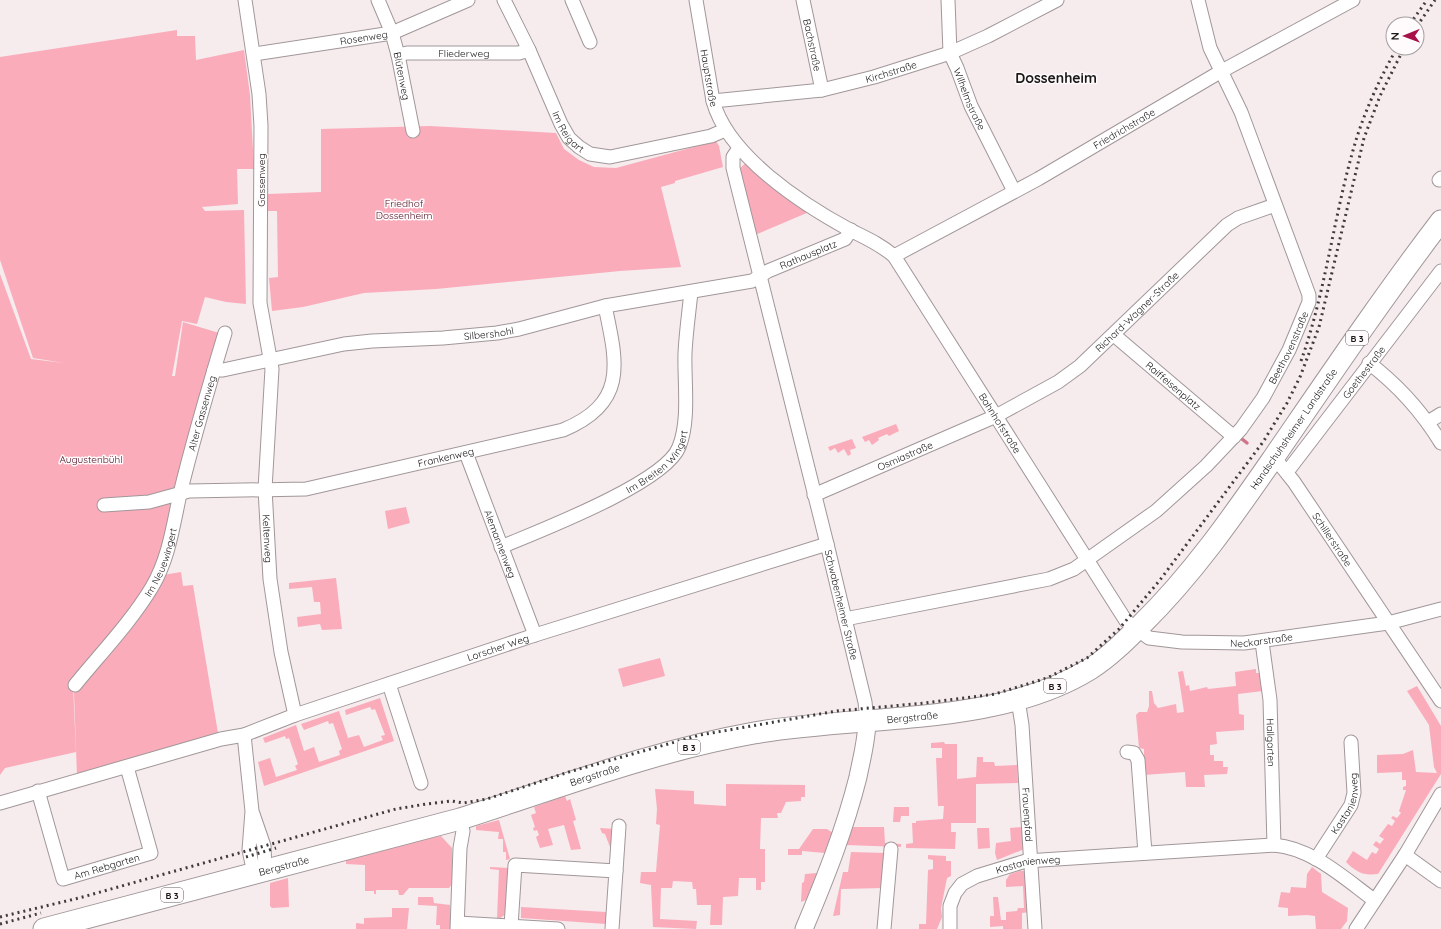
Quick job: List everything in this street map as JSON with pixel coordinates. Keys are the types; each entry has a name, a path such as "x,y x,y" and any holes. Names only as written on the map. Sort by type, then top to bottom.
{"main road":[{"name":"Handschuhsheimer Landstraße","path":"1137,629 1194,568 1236,512 1280,464 1405,268 1441,221"},
{"name":"Bergstraße","path":"44,929 454,820 518,800 552,787 704,743 784,728 940,714 1018,700 1041,693 1090,668 1114,651 1137,629"}],"street":[{"name":"Gassenweg","path":"245,0 254,54 261,126 261,309 272,360"},
{"name":"Blütenweg","path":"378,0 392,33 398,55 413,131"},
{"name":"Rosenweg","path":"254,54 392,33 468,0"},
{"name":"Im Reigart","path":"504,0 561,124 569,138 579,148 590,154 610,157 627,155 711,136 725,130"},
{"path":"572,0 590,42"},
{"name":"Hauptstraße","path":"696,0 716,113 725,130 739,148"},
{"name":"Bachstraße","path":"803,0 822,90"},
{"name":"Wilhelmstraße","path":"948,0 950,53 971,106 1014,191"},
{"name":"Kirchstraße","path":"713,101 822,90 874,77 950,53 988,36 1057,0"},
{"name":"Beethovenstraße","path":"845,619 1049,579 1074,569 1156,511 1206,466 1234,437 1263,398 1289,350 1309,302 1309,295 1240,112 1210,48 1198,0"},
{"name":"Friedrichstraße","path":"894,256 1014,191 1220,72 1353,0"},
{"name":"Fliederweg","path":"398,55 407,53 519,53 528,50"},
{"path":"739,148 733,157 733,168 760,278"},
{"name":"Rathausplatz","path":"739,148 791,193 851,230 845,239 768,271 760,278"},
{"name":"Richard-Wagner-Straße","path":"996,416 1058,382 1080,366 1227,226 1238,218 1275,205"},
{"name":"Bahnhofstraße","path":"851,230 882,245 894,256 1126,621 1137,629"},
{"name":"Goethestraße","path":"1280,464 1369,363 1441,271"},
{"name":"Silbershohl","path":"214,370 223,370 344,344 497,333 519,329 605,306 752,281 760,278"},
{"name":"Schwabenheimer Straße","path":"760,278 827,544 865,702 867,720 866,744 850,809 832,860 804,929"},
{"name":"Im Breiten Wingert","path":"501,547 586,511 657,472 671,459 679,447 684,425 685,353 691,292"},
{"name":"Frankenweg","path":"180,494 189,491 306,489 563,430 578,424 601,407 610,390 614,376 614,359 605,306"},
{"name":"Alter Gassenweg","path":"180,494 225,333"},
{"name":"Raiffeisenplatz","path":"1114,335 1234,437"},
{"name":"Keltenweg","path":"272,360 265,489 270,579 281,652 295,715"},
{"path":"1369,363 1394,382 1428,422 1441,443"},
{"path":"1428,422 1441,414"},
{"name":"Osmiastraße","path":"814,495 996,416"},
{"name":"Alemannenweg","path":"466,453 535,636"},
{"name":"Schillerstraße","path":"1280,464 1441,700"},
{"path":"104,505 149,502 180,494"},
{"name":"Im Neuewingert","path":"75,685 152,587 170,543 180,494"},
{"name":"Lorscher Weg","path":"244,735 295,715 535,636 827,544"},
{"name":"Neckarstraße","path":"1137,629 1149,638 1182,642 1262,642 1388,623 1441,609"},
{"name":"Hallgarten","path":"1262,642 1270,700 1274,845"},
{"path":"389,684 421,783"},
{"name":"Frauenpfad","path":"1018,700 1022,725 1036,929"},
{"path":"0,803 221,739 244,735 252,811 249,850 260,871"},
{"name":"Kastanienweg","path":"1316,859 1350,805 1352,799 1354,777 1351,742"},
{"path":"1127,752 1134,753 1138,760 1145,853"},
{"name":"Am Rebgarten","path":"38,791 63,879 151,853 127,767"},
{"path":"1356,929 1405,854 1441,794"},
{"path":"252,811 264,846 268,851 291,863"},
{"path":"454,820 452,834 460,848 458,926 511,926 558,929"},
{"path":"612,929 619,826"},
{"name":"Kastanienweg","path":"950,929 950,906 955,893 962,884 977,876 1032,859 1274,845 1304,851 1374,900"},
{"path":"260,871 264,846"},
{"path":"884,929 891,849"},
{"path":"1405,854 1441,881"},
{"path":"511,926 515,865 616,872"}],"green space":[{"name":"Augustenbühl","path":"177,30 177,36 195,36 196,60 244,50 250,95 254,169 237,169 238,204 202,207 205,211 244,210 246,304 226,302 205,297 197,324 182,321 172,376 175,376 183,322 219,333 162,559 146,590 73,685 76,752 5,768 0,775 0,274 31,359 64,363 33,358 0,260 0,57"},
{"name":"Friedhof Dossenheim","path":"430,126 556,133 564,149 579,160 594,167 616,168 716,141 719,146 723,167 675,181 675,183 661,187 681,267 620,271 436,289 364,293 303,307 272,311 269,278 278,277 277,211 267,211 268,194 321,192 321,129"},
{"path":"746,163 809,212 755,235 740,168"},
{"path":"896,424 899,431 889,436 887,434 878,438 879,440 872,445 869,440 865,442 862,437"},
{"path":"852,439 856,448 850,450 851,454 848,456 844,449 838,453 835,448 830,451 828,447"},
{"path":"406,507 410,523 388,529 385,511"},
{"path":"181,572 183,586 193,585 218,733 77,776 74,692 120,637 163,575"},
{"path":"336,578 342,629 322,630 320,624 298,627 297,617 321,614 320,602 314,602 312,587 289,589 289,583"},
{"path":"660,658 665,676 623,687 618,669"},
{"path":"1256,669 1256,673 1261,673 1263,691 1238,694 1239,714 1244,715 1244,730 1216,732 1217,744 1210,745 1210,755 1214,755 1214,761 1223,761 1223,767 1228,767 1227,774 1204,775 1205,787 1186,787 1185,772 1144,775 1144,749 1139,748 1136,715 1139,712 1147,712 1149,706 1149,691 1152,691 1154,703 1158,708 1176,704 1177,713 1184,712 1178,672 1183,671 1186,686 1189,685 1190,691 1207,687 1208,689 1236,686 1235,672"},
{"path":"1417,686 1441,726 1441,774 1378,874 1364,874 1357,871 1346,862 1353,851 1367,860 1372,852 1376,854 1379,849 1373,845 1376,841 1380,844 1384,839 1379,836 1388,824 1392,826 1395,821 1391,818 1393,816 1397,818 1401,813 1399,811 1406,790 1403,790 1403,787 1406,786 1406,780 1402,780 1402,772 1377,773 1377,755 1403,754 1413,750 1416,772 1437,773 1434,767 1429,725 1407,691"},
{"path":"380,698 394,741 264,786 258,762 270,758 276,777 297,770 295,766 298,764 289,738 286,739 285,736 265,743 263,738 296,725 304,751 314,747 319,762 340,755 339,751 342,749 333,723 329,724 328,721 304,730 301,724 339,711 348,738 359,735 364,747 383,740 381,736 385,735 375,709 372,710 370,707 346,715 345,710"},
{"path":"944,742 945,744 957,744 957,779 976,777 977,757 983,757 983,762 994,762 995,766 1017,765 1018,783 976,784 976,823 951,823 951,832 956,832 955,849 906,848 906,844 913,843 912,823 916,823 916,821 943,819 944,806 938,806 936,758 942,758 942,748 931,748 931,743"},
{"path":"726,784 805,785 805,797 801,797 801,801 786,802 781,813 777,813 778,818 761,818 760,849 765,849 765,882 761,882 761,890 756,890 756,878 739,878 738,896 723,897 722,925 710,925 711,905 697,905 696,889 693,889 692,882 673,881 672,888 661,888 660,919 697,921 696,929 653,927 651,885 640,883 641,872 656,872 660,825 656,824 657,809 655,789 694,791 694,804 726,806"},
{"path":"565,796 567,801 570,799 576,820 573,821 581,849 571,850 564,825 548,829 553,845 540,848 536,837 539,835 537,830 534,831 533,828 535,827 531,815 536,813 534,807"},
{"path":"894,807 909,807 909,816 901,816 900,822 893,822"},
{"path":"499,820 510,859 506,860 506,852 503,852 503,839 498,839 499,832 476,830 476,826"},
{"path":"851,827 884,827 885,843 901,844 901,847 846,845"},
{"path":"1022,827 1024,848 997,860 995,853 996,843 1011,841 1010,828"},
{"path":"600,828 615,829 614,848 610,847 605,834 602,833"},
{"path":"977,828 989,828 990,848 978,849"},
{"path":"813,829 827,829 833,833 825,853 802,851 802,855 788,855 788,849 799,849"},
{"path":"441,836 452,848 452,884 449,888 409,888 403,895 399,895 398,890 376,890 376,894 374,894 374,891 365,891 365,865 346,864 346,858 401,843"},
{"path":"851,852 886,853 883,888 841,889 840,915 833,916 843,872 848,872"},
{"path":"928,855 946,856 946,861 951,861 951,876 947,878 941,908 942,917 937,929 919,929 919,924 926,924 928,870 933,869 933,860 928,859"},
{"path":"490,867 509,868 506,914 499,919 497,919 499,870 490,869"},
{"path":"1312,867 1321,874 1322,892 1348,908 1347,921 1341,929 1316,929 1315,916 1288,916 1288,908 1278,907 1281,892 1290,893 1291,887 1306,888 1307,874"},
{"path":"1025,871 1030,912 1022,913 1022,929 1003,929 1003,926 990,927 990,916 994,916 993,897 998,897 1001,920 1006,920 1006,912 1017,911 1018,908 1024,908 1023,886 1006,887 1006,880 1010,874"},
{"path":"817,873 806,900 801,902 802,883 804,882 805,874"},
{"path":"288,878 289,907 272,908 270,906 270,883"},
{"path":"418,897 433,897 434,903 450,905 450,929 440,929 440,925 436,925 437,906 418,905"},
{"path":"521,907 606,912 606,924 521,918"},
{"path":"392,908 409,908 407,929 356,929 356,923 364,924 364,918 392,917"}],"waterway":[{"path":"1242,439 1247,443"}],"railway":[{"path":"1416,16 1427,0"},
{"path":"1424,16 1435,0"},
{"path":"1301,361 1317,306 1342,193 1357,137 1375,91 1392,56"},
{"path":"0,917 79,898 396,809 452,801 463,803 487,799 572,771 700,735 837,711 925,703 995,694 1047,678 1087,658 1119,629 1160,580 1263,442 1287,403 1300,377 1319,327 1364,138 1380,96 1400,56"},
{"path":"246,857 276,848"},
{"path":"0,924 41,913"}],"district":[{"name":"Dossenheim","path":"1056,78"}]}
